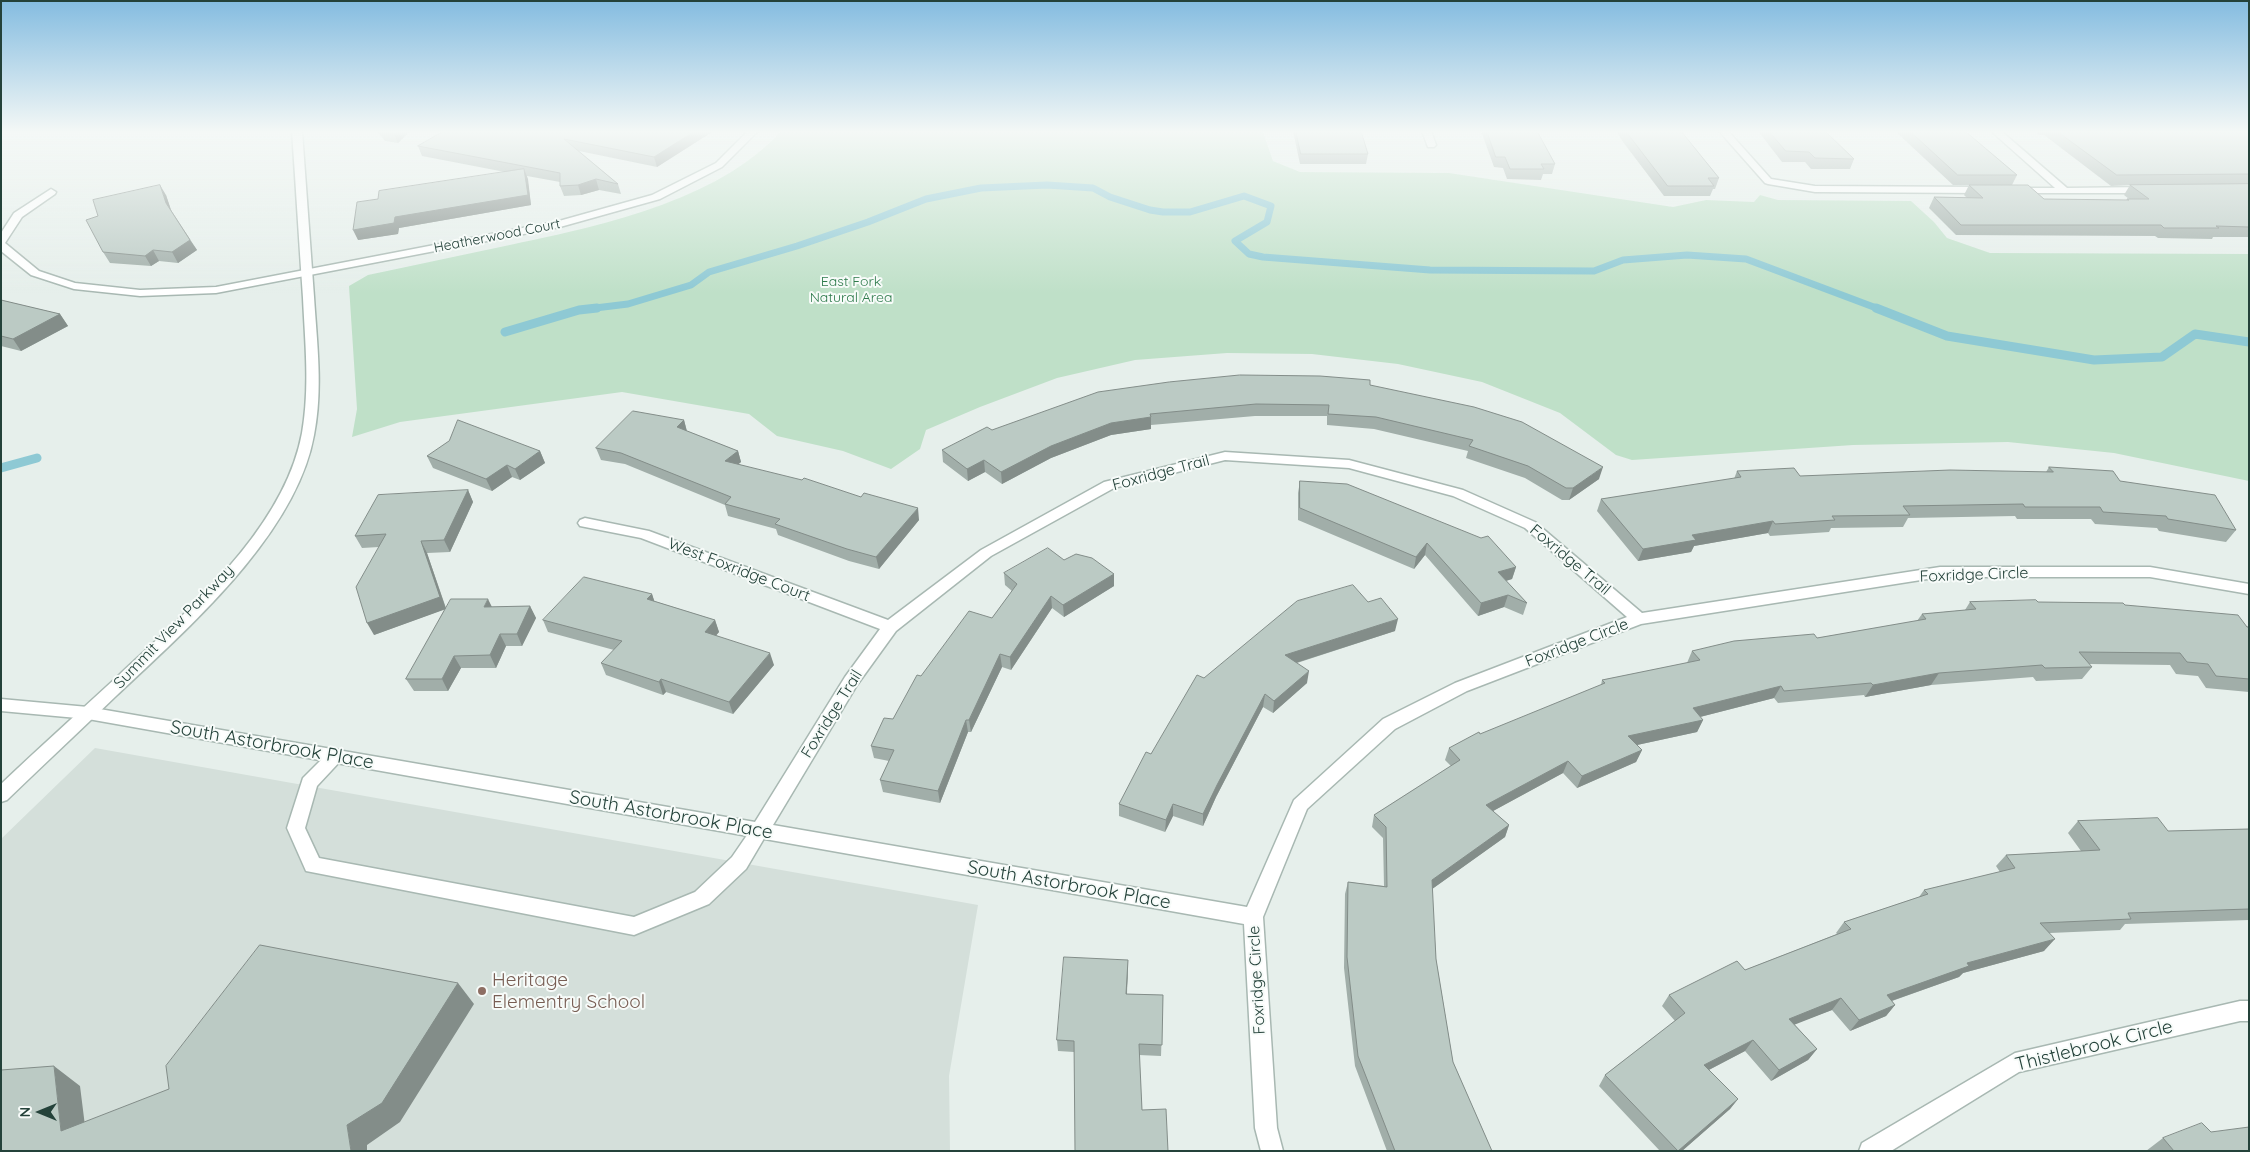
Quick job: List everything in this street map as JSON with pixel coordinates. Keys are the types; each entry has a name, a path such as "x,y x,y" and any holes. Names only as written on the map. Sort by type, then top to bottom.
{"street":[{"name":"Summit View Parkway","path":"1,795 161,645 216,589 254,543 283,500 301,461 312,407 314,383 301,185"},
{"name":"Heatherwood Court","path":"1,245 35,273 74,286 140,293 216,290 560,224 656,196 679,185"},
{"path":"1791,185 1816,189 2162,190"},
{"path":"2058,185 2065,191"},
{"path":"1,241 18,215 51,192"},
{"name":"Foxridge Trail","path":"336,756 309,783 296,828 313,865 634,926 702,898 739,863 851,681 890,626 986,553 1109,485 1225,456 1349,464 1458,493 1530,525 1639,619"},
{"name":"West Foxridge Court","path":"585,523 644,534 890,626"},
{"name":"Foxridge Circle","path":"1272,1151 1266,1128 1253,917 1300,805 1389,724 1461,687 1639,619 1940,572 2150,572 2249,589"},
{"name":"South Astorbrook Place","path":"1,705 88,713 1253,917"},
{"name":"Thistlebrook Circle","path":"1870,1151 2015,1063 2240,1011 2249,1011"}],"shaded area":[{"name":"Heritage Elementry School","path":"95,748 978,905 949,1076 950,1151 1,1151 1,839"}],"green space":[{"name":"East Fork Natural Area","path":"707,185 1526,185 1673,207 1706,200 1754,202 1760,195 1778,200 1911,201 1934,222 1947,238 1990,253 2249,254 2249,481 2114,453 2008,442 1853,445 1632,460 1616,455 1560,413 1482,382 1398,364 1312,354 1227,353 1135,360 1057,378 926,430 920,449 891,469 843,451 777,436 749,414 622,392 400,422 352,437 357,409 349,286 368,275 577,230 653,208 690,194"}],"building":[{"path":"160,185 166,203 190,240 172,252 153,250 145,256 103,252 86,220 98,216 93,200"},
{"path":"420,185 526,185 528,195 395,217 394,223 353,230 357,202 378,199 379,191"},
{"path":"1667,185 1714,186 1668,186"},
{"path":"1969,185 2028,185 2044,199 2149,199 2130,185 2249,185 2249,227 2164,228 2161,225 1961,225 1934,197 1983,198"},
{"path":"1,300 60,314 13,339 1,336"},
{"path":"1240,375 1320,376 1370,380 1370,385 1474,407 1522,422 1603,467 1573,488 1566,488 1528,466 1469,446 1473,440 1376,417 1328,414 1329,405 1256,404 1150,414 1151,417 1111,423 1051,446 1001,472 984,460 967,469 942,450 987,427 992,430 1098,392"},
{"path":"633,411 684,420 677,427 738,451 725,461 802,480 804,478 861,497 864,493 918,508 876,557 847,549 775,524 780,519 725,504 731,497 621,453 596,448"},
{"path":"458,420 540,451 515,469 507,465 486,479 427,456 449,441"},
{"path":"2049,467 2113,471 2120,481 2215,495 2236,530 2168,519 2166,516 2103,512 2100,507 2025,507 2023,504 1903,506 1910,515 1832,516 1835,520 1775,524 1773,521 1692,535 1696,540 1643,549 1601,499 1741,477 1737,471 1794,468 1800,476 1950,470 2053,472"},
{"path":"1300,481 1347,484 1481,538 1488,536 1516,567 1498,572 1527,603 1508,595 1481,603 1427,543 1416,557 1300,508"},
{"path":"468,490 444,540 421,541 440,597 367,623 356,587 386,534 355,536 378,495"},
{"path":"1048,548 1064,560 1076,554 1092,558 1114,574 1063,605 1051,596 1010,657 1000,654 969,720 966,720 938,791 880,780 894,750 871,746 884,718 893,719 917,675 921,676 969,611 992,618 1017,584 1004,573"},
{"path":"584,577 652,594 647,599 715,620 705,632 770,653 729,702 661,679 659,682 601,663 622,641 543,620"},
{"path":"1353,585 1368,602 1381,598 1398,619 1285,655 1309,671 1274,701 1265,694 1203,814 1173,804 1166,820 1119,804 1146,752 1151,754 1197,675 1204,678 1297,601"},
{"path":"451,599 488,599 484,607 530,606 517,634 500,634 490,655 454,656 442,679 406,679"},
{"path":"2036,600 2038,602 2123,603 2125,605 2238,615 2249,627 2249,679 2216,676 2208,664 2187,662 2180,653 2079,652 2092,667 2045,668 2042,665 1939,673 1873,685 1871,683 1784,691 1781,686 1693,708 1703,720 1628,736 1642,750 1582,776 1568,761 1486,805 1509,825 1432,880 1436,959 1453,1062 1492,1151 1395,1151 1358,1056 1347,957 1348,882 1387,887 1386,827 1374,815 1460,760 1449,748 1479,732 1480,734 1605,683 1602,680 1700,660 1692,651 1734,641 1814,634 1817,638 1926,619 1922,614 1976,609 1970,602"},
{"path":"2158,818 2168,831 2249,829 2249,909 2128,913 2131,919 2040,923 2055,939 1967,963 1969,966 1887,995 1895,1005 1859,1020 1841,998 1789,1019 1817,1049 1779,1070 1753,1040 1704,1065 1738,1099 1678,1151 1605,1075 1685,1013 1669,995 1737,961 1745,970 1851,929 1844,922 1928,894 1924,890 2015,868 2006,855 2100,850 2078,821"},
{"path":"260,945 458,983 382,1103 347,1125 351,1151 1,1151 1,1070 54,1066 61,1131 169,1089 166,1066"},
{"path":"1064,957 1128,960 1126,994 1163,995 1162,1045 1139,1044 1142,1110 1166,1109 1168,1151 1075,1151 1074,1041 1057,1040"},
{"path":"2202,1123 2211,1132 2249,1127 2249,1151 2174,1151 2163,1138"}],"waterway":[{"path":"587,309 628,304 691,285 709,272 797,246 868,222 926,199 981,188 1047,185 1093,188 1110,197 1150,210 1163,212 1190,212 1244,196 1271,206 1267,222 1235,241 1249,254 1263,257 1430,270 1594,271 1623,260 1687,255 1746,259 1879,309"},
{"path":"505,332 579,310 597,308"},
{"path":"1876,308 1947,336 2094,360 2162,357 2195,334 2249,342"},
{"path":"1,468 37,458"}],"place":[{"name":"Heritage Elementry School","path":"482,991"}]}
